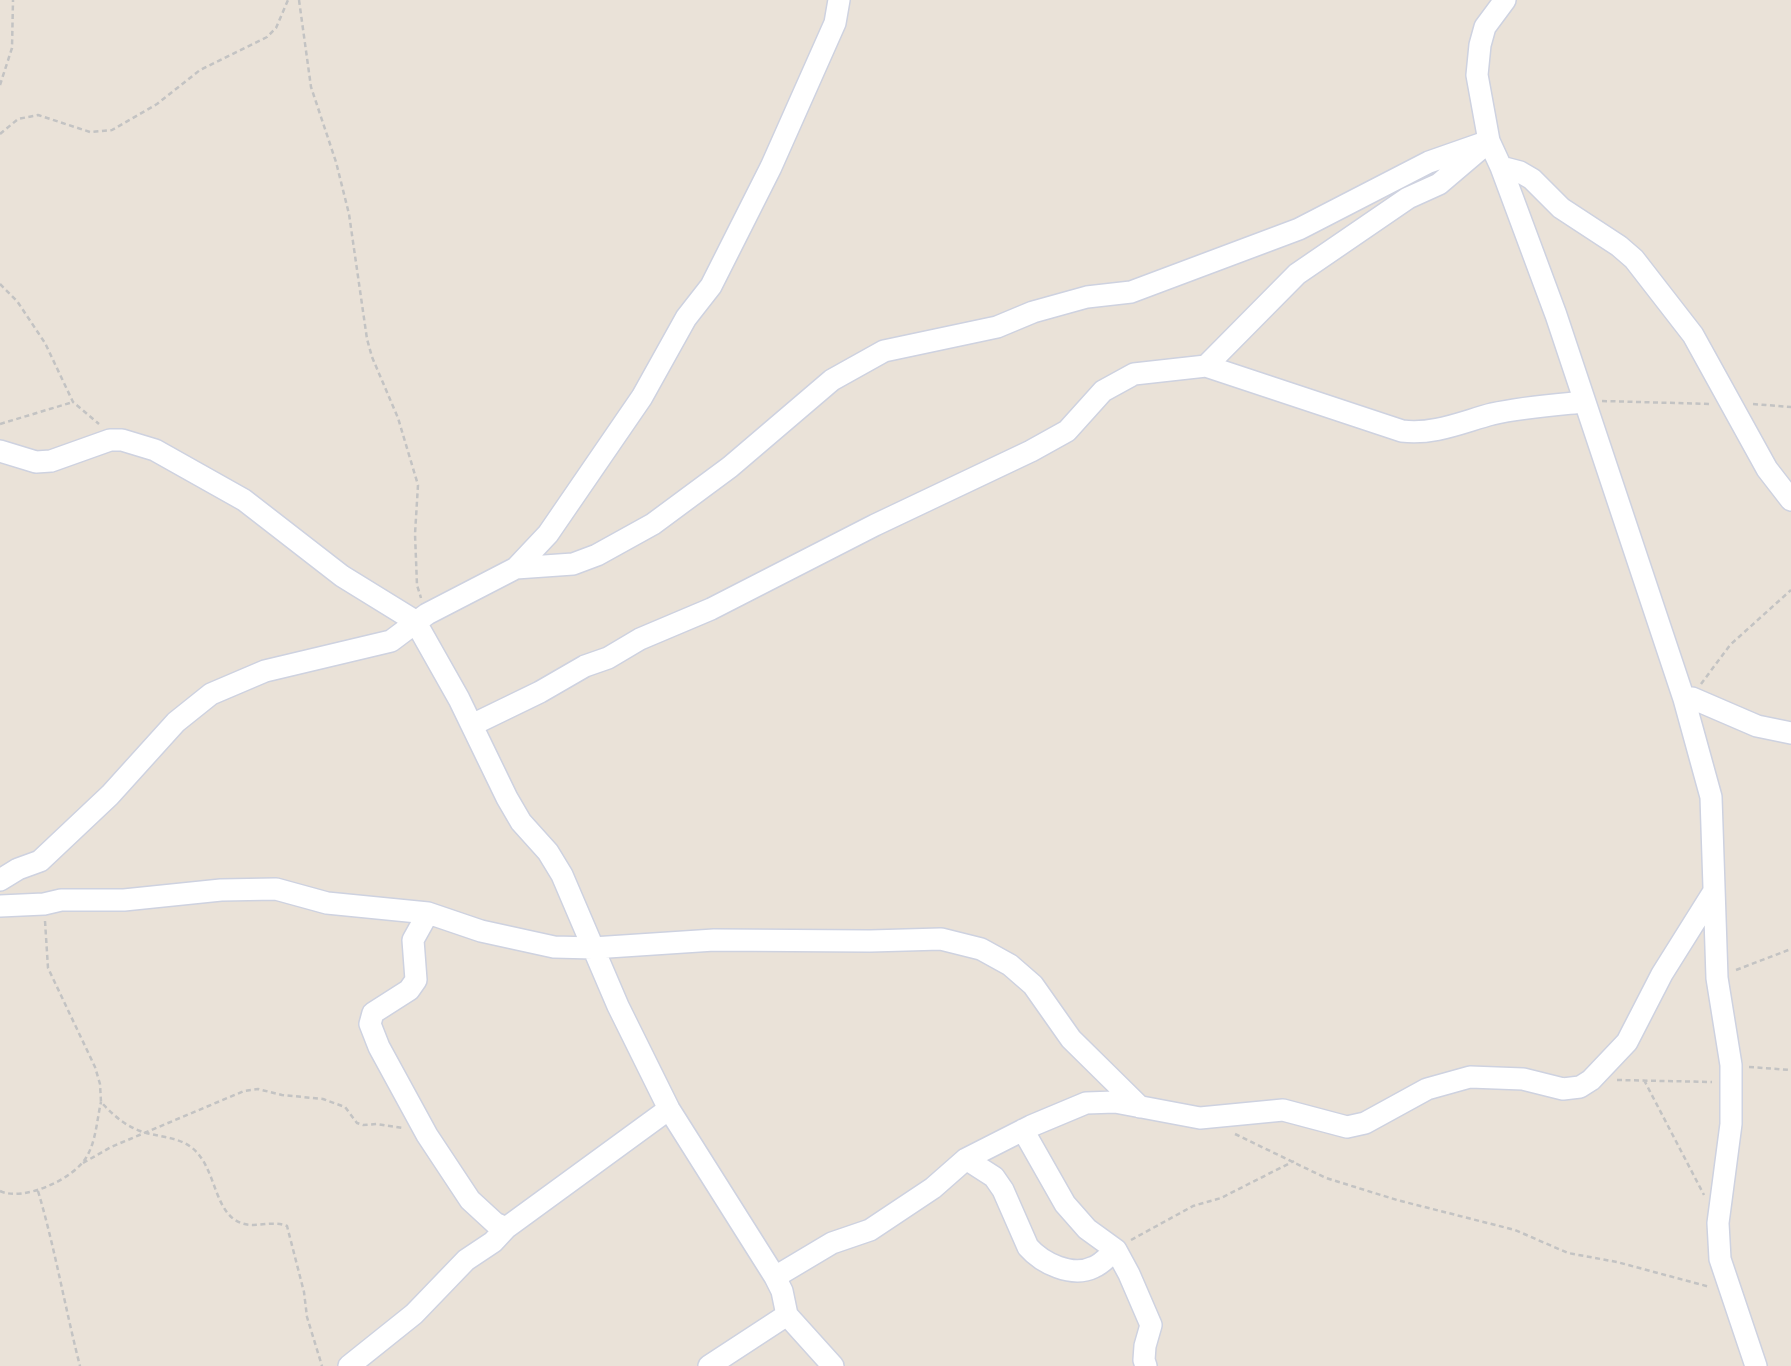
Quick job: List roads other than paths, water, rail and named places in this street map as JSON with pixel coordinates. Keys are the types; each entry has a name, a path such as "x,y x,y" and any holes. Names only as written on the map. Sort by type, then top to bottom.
{"street":[{"path":"0,880 18,869 40,861 110,795 176,722 211,694 265,671 391,641 421,618 516,568 548,534 642,397 686,318 711,286 771,167 835,23 839,0"},
{"path":"1505,0 1485,27 1480,45 1477,75 1489,141 1556,314 1688,699 1711,797 1717,978 1731,1074 1731,1124 1718,1223 1720,1259 1756,1366"},
{"path":"516,568 573,565 653,524 730,467 832,380 884,351 997,327 1033,312 1087,297 1131,292 1298,229 1429,162 1489,141"},
{"path":"1206,366 1297,274 1408,198 1439,184 1489,141"},
{"path":"1501,167 1520,172 1532,179 1561,208 1619,246 1633,259 1693,335 1768,470 1791,500"},
{"path":"472,725 540,692 585,666 608,658 640,639 711,609 866,529 1031,451 1067,430 1103,391 1134,374 1206,366 1297,398 1412,432 1431,432 1525,407 1584,402"},
{"path":"0,451 36,462 51,461 110,440 122,440 155,450 244,500 342,576 421,618 507,798 521,822 548,852 562,875 618,1006 669,1109 775,1277 782,1291 787,1315 833,1366"},
{"path":"1688,699 1757,726 1791,733"},
{"path":"0,906 44,904 61,900 124,900 221,890 276,889 327,903 428,914 481,931 554,947 593,948 714,940 941,939 981,949 1010,965 1034,985 1071,1039 1140,1107"},
{"path":"775,1277 832,1243 870,1230 933,1188 966,1159 1023,1130 1086,1103 1115,1102 1200,1118 1283,1110 1346,1127 1365,1123 1427,1088 1470,1077 1523,1079 1563,1089 1580,1087 1591,1080 1627,1042 1662,974 1714,891"},
{"path":"428,914 413,940 416,980 409,990 373,1013 370,1024 379,1047 427,1135 470,1200 495,1223 506,1228"},
{"path":"349,1366 414,1314 466,1260 669,1109"},
{"path":"1023,1130 1065,1204 1077,1219 1116,1250 1129,1274 1151,1325 1145,1346 1146,1366"},
{"path":"966,1159 994,1177 1034,1254 1056,1266 1081,1271 1095,1267 1116,1250"},
{"path":"709,1366 787,1315"}]}
